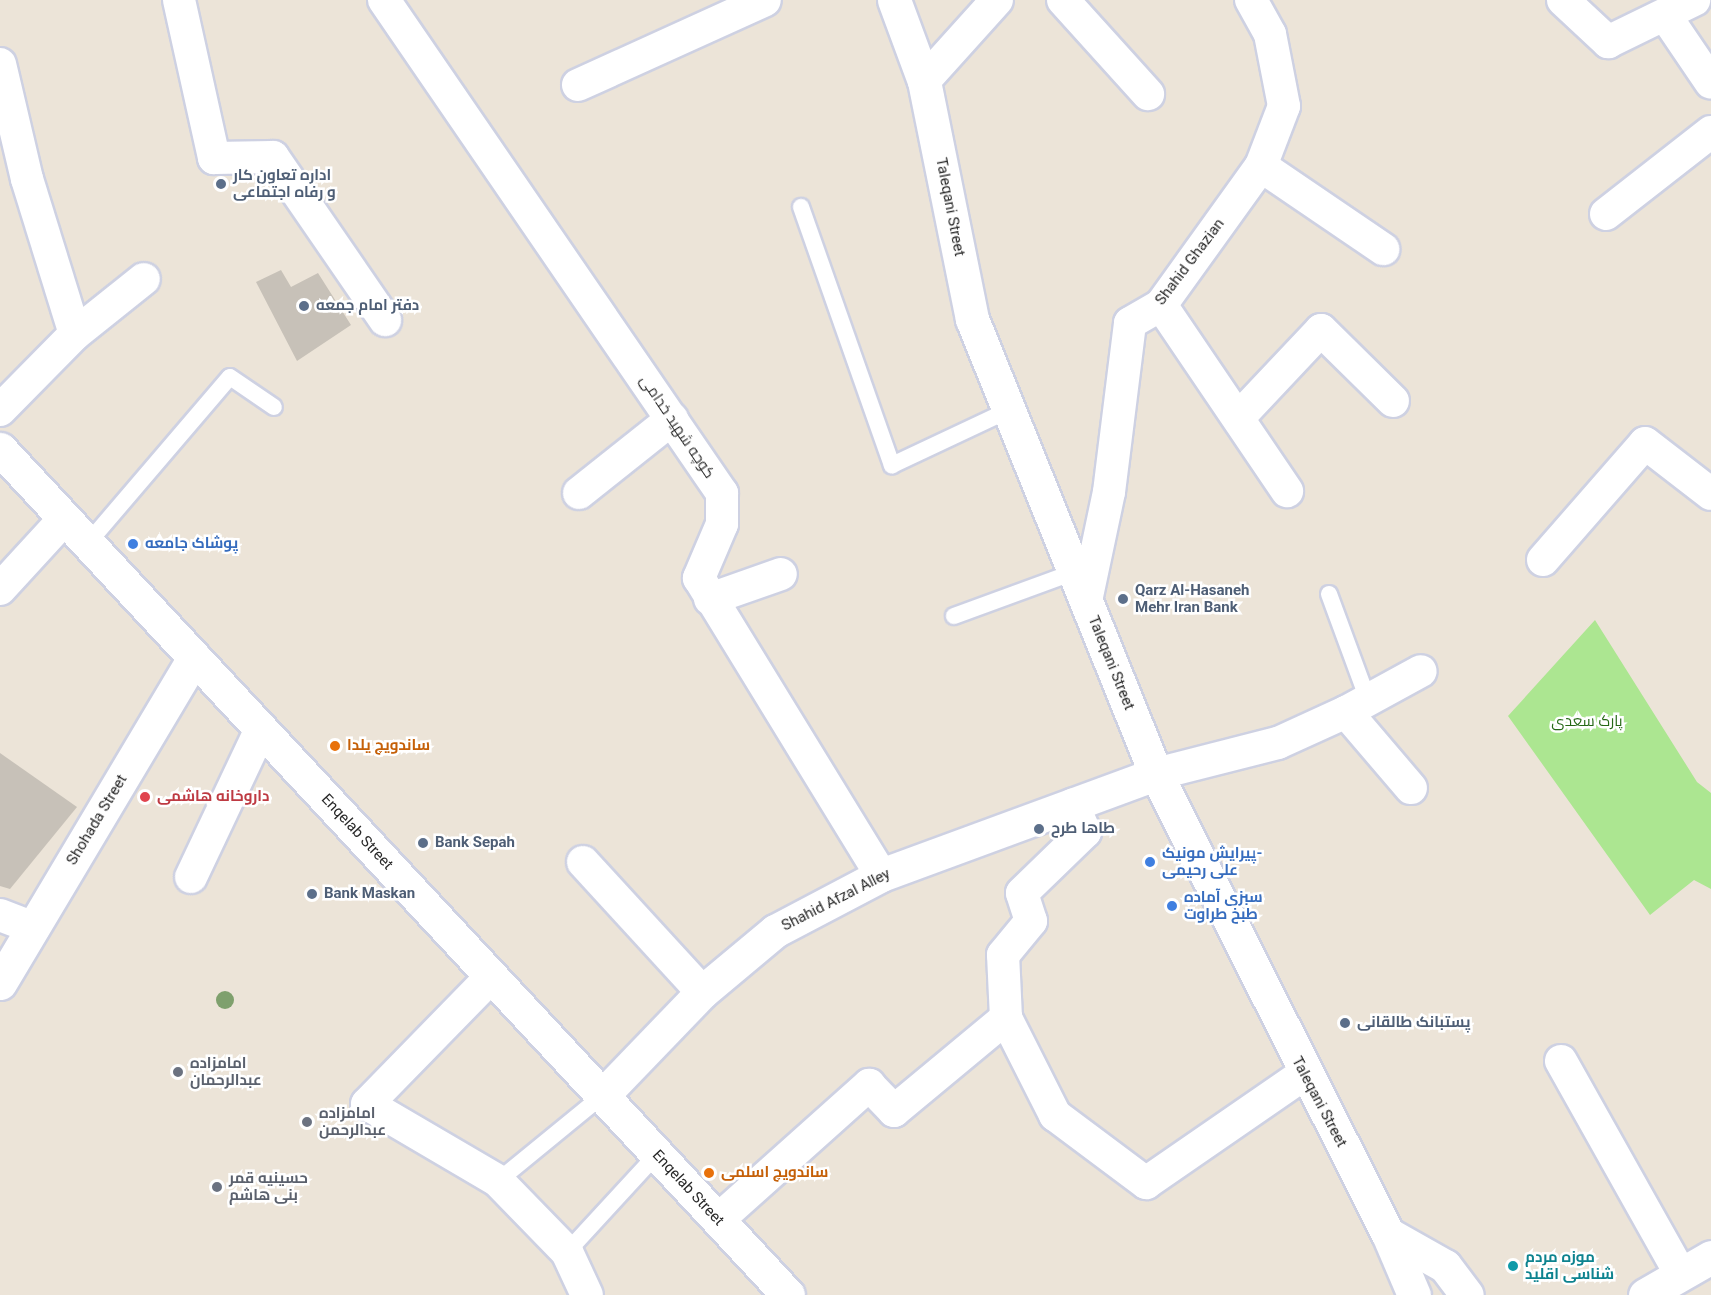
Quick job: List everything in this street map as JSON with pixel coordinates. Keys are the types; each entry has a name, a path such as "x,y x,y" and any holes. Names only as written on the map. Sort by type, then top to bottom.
{"main road":[{"name":"Taleqani Street","path":"894,0 924,81 972,319 1156,774 1304,1074 1388,1234 1414,1295"},
{"name":"Enqelab Street","path":"0,448 718,1220 777,1291"},
{"name":"Shohada Street","path":"0,983 194,657"},
{"name":"Shahid Afzal Alley","path":"602,1096 702,992 775,931 881,875 1156,774"},
{"path":"1388,1234 1445,1266 1467,1295"},
{"path":"1645,1295 1711,1257"}],"street":[{"path":"179,0 214,158 273,157 385,320"},
{"name":"کوچه شهید خدامی","path":"384,0 722,493 722,524 699,578 881,875"},
{"path":"578,85 765,0"},
{"path":"924,81 997,0"},
{"path":"1063,0 1148,94"},
{"name":"Shahid Ghazian","path":"1080,586 1109,492 1130,322 1161,305 1261,166 1284,106 1270,34 1251,0"},
{"path":"1563,0 1608,42 1666,18 1694,0"},
{"path":"1666,18 1711,83"},
{"path":"0,64 27,179 75,334"},
{"path":"1606,214 1711,132"},
{"path":"1261,166 1383,249"},
{"path":"0,410 75,334 144,279"},
{"path":"1161,305 1240,416 1287,491"},
{"path":"1240,416 1321,330 1393,401"},
{"path":"579,493 672,419"},
{"path":"1543,560 1645,443 1711,495"},
{"path":"0,589 65,518"},
{"path":"711,599 781,574"},
{"path":"1156,774 1278,743 1357,706 1421,671"},
{"path":"1357,706 1411,789"},
{"path":"191,877 261,729"},
{"path":"1073,805 1085,832 1022,893 1030,921 1003,955 1006,1018 1055,1115 1146,1183 1304,1074"},
{"path":"583,862 702,992"},
{"path":"0,915 34,928"},
{"path":"490,977 367,1104 498,1181 567,1252 587,1295"},
{"path":"718,1220 869,1085 894,1111 1006,1018"},
{"path":"1562,1061 1681,1275"}],"lane":[{"path":"801,207 891,465 1009,410"},
{"path":"88,543 230,377 274,406"},
{"path":"954,616 1080,586"},
{"path":"1329,594 1357,706"},
{"path":"498,1181 602,1096"},
{"path":"567,1252 657,1154"}],"green space":[{"name":"پارک سعدی","path":"1595,620 1697,782 1711,793 1711,889 1694,880 1650,915 1508,716"}],"building":[{"name":"دفتر امام جمعه","path":"281,270 291,287 318,273 351,325 297,361 256,282"},
{"path":"0,753 77,807 10,889 0,886"}],"place":[{"name":"اداره تعاون کار و رفاه اجتماعی","path":"221,184"},
{"name":"دفتر امام جمعه","path":"304,306"},
{"name":"پوشاک جامعه","path":"133,544"},
{"name":"Qarz Al-Hasaneh Mehr Iran Bank","path":"1123,599"},
{"name":"ساندویچ یلدا","path":"335,746"},
{"name":"داروخانه هاشمی","path":"145,797"},
{"name":"طاها طرح","path":"1039,829"},
{"name":"Bank Sepah","path":"423,843"},
{"name":"پیرایش مونیک- علی رحیمی","path":"1150,862"},
{"name":"Bank Maskan","path":"312,894"},
{"name":"سبزی آماده طبخ طراوت","path":"1172,906"},
{"name":"پستبانک طالقانی","path":"1345,1023"},
{"name":"امامزاده عبدالرحمان","path":"178,1072"},
{"name":"امامزاده عبدالرحمن","path":"307,1122"},
{"name":"ساندویچ اسلمی","path":"709,1173"},
{"name":"حسینیه قمر بنی هاشم","path":"217,1187"},
{"name":"موزه مردم شناسی اقلید","path":"1513,1266"}]}
